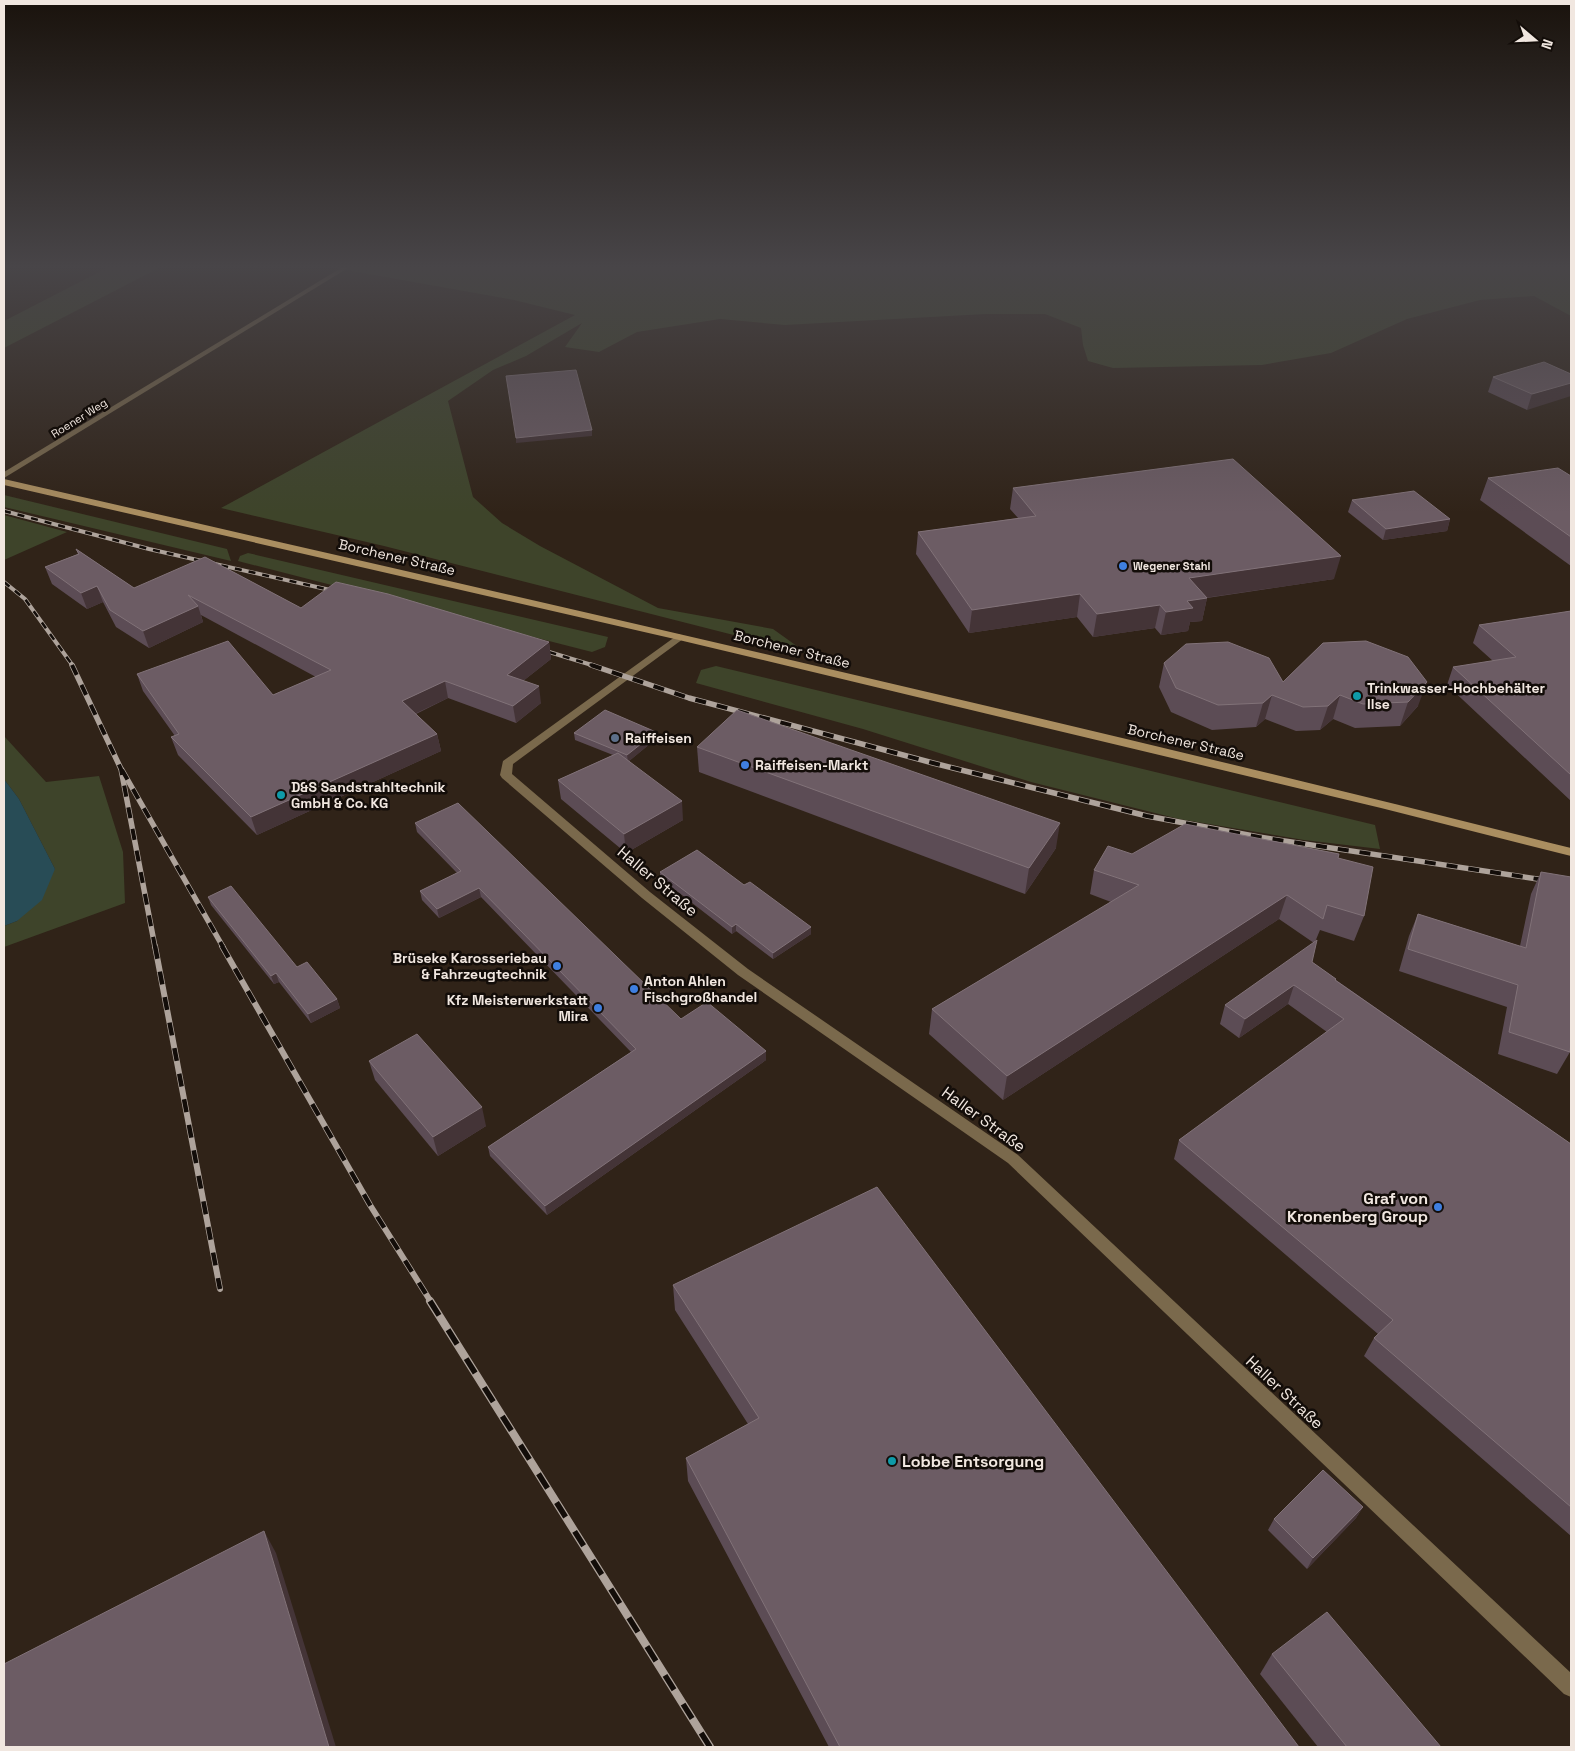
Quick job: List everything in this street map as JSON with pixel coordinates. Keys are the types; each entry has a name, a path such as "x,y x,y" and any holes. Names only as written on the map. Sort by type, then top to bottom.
{"main road":[{"name":"Borchener Straße","path":"4,482 678,637 1372,801 1571,852"}],"street":[{"name":"Roener Weg","path":"4,475 210,350"},
{"name":"Haller Straße","path":"678,637 507,763 506,775 646,895 743,972 1013,1159 1571,1687"}],"green space":[{"path":"511,350 537,350 493,370 448,401 473,497 502,523 540,546 658,608 773,629 808,654 384,546 221,508"},
{"path":"583,350 603,350 599,352"},
{"path":"1084,350 1338,350 1331,353 1262,365 1113,368 1088,361"},
{"path":"4,495 227,549 231,561 4,507"},
{"path":"4,515 67,532 4,560"},
{"path":"248,553 608,637 605,647 592,652 238,561 240,556"},
{"path":"716,666 1375,825 1380,849 1304,840 1179,819 1031,782 863,729 696,683 701,670"},
{"path":"4,736 46,782 99,776 123,852 125,903 4,947 4,926 17,921 55,869 19,799 4,779"}],"water":[{"path":"4,779 19,799 55,869 42,900 17,921 4,926"}],"building":[{"path":"1544,362 1571,374 1571,383 1532,394 1493,377"},
{"path":"576,370 592,430 516,438 506,376"},
{"name":"Wegener Stahl","path":"1233,459 1341,556 1189,578 1207,598 1187,601 1193,608 1166,612 1160,605 1097,614 1080,594 972,610 918,532 1036,516 1013,488"},
{"path":"1558,468 1571,476 1571,537 1488,478"},
{"path":"1414,491 1450,519 1386,529 1352,500"},
{"path":"76,549 134,588 205,557 301,608 336,582 388,594 549,642 507,675 539,686 513,706 445,681 402,701 437,734 251,817 171,737 179,734 137,674 228,641 273,695 331,670 188,595 198,606 143,631 110,610 97,586 81,593 45,567 79,554"},
{"path":"1571,611 1571,775 1453,667 1516,657 1479,625"},
{"path":"1366,641 1408,657 1427,682 1408,702 1363,704 1340,695 1328,706 1303,707 1272,695 1263,703 1218,705 1176,688 1164,663 1186,644 1228,642 1269,658 1283,682 1323,643"},
{"path":"605,710 656,732 627,755 574,733"},
{"path":"737,710 1060,823 1029,868 697,747"},
{"path":"618,753 682,801 624,834 558,780"},
{"path":"458,803 681,1019 707,1002 766,1051 545,1206 488,1147 636,1049 479,888 437,909 420,891 461,871 415,823"},
{"path":"1185,824 1339,854 1338,858 1373,867 1364,916 1327,905 1323,919 1287,895 1007,1076 932,1009 1139,885 1094,870 1108,846 1132,854"},
{"path":"697,850 744,885 750,882 811,927 773,953 736,924 732,927 660,872"},
{"path":"1541,872 1571,877 1570,1052 1509,1032 1518,985 1408,949 1418,914 1526,948"},
{"path":"231,886 297,967 307,962 337,999 308,1014 276,973 271,976 208,897"},
{"path":"1317,940 1312,962 1335,980 1571,1144 1571,1507 1374,1338 1393,1320 1179,1140 1344,1019 1294,985 1245,1019 1225,1005"},
{"path":"417,1034 482,1107 433,1137 369,1061"},
{"name":"Lobbe Entsorgung","path":"877,1187 1299,1747 840,1747 686,1458 759,1418 673,1285"},
{"path":"1323,1470 1363,1507 1313,1558 1274,1519"},
{"path":"264,1531 329,1747 4,1747 4,1664"},
{"path":"1327,1612 1441,1747 1347,1747 1272,1654"}],"railway":[{"path":"4,511 149,549 339,592"},
{"path":"4,582 25,599 73,666"},
{"path":"536,648 595,666"},
{"path":"72,665 121,769 155,947"},
{"path":"591,665 689,698 933,763 1147,816 1259,837 1571,884"},
{"path":"122,770 223,947"},
{"path":"155,946 220,1289"},
{"path":"222,946 370,1205 431,1302"},
{"path":"430,1301 710,1747"}],"place":[{"name":"Wegener Stahl","path":"1123,566"},
{"name":"Trinkwasser-Hochbehälter Ilse","path":"1357,696"},
{"name":"Raiffeisen","path":"615,738"},
{"name":"Raiffeisen-Markt","path":"745,765"},
{"name":"D&S Sandstrahltechnik GmbH & Co. KG","path":"281,795"},
{"name":"Brüseke Karosseriebau & Fahrzeugtechnik","path":"557,966"},
{"name":"Anton Ahlen Fischgroßhandel","path":"634,989"},
{"name":"Kfz Meisterwerkstatt Mira","path":"598,1008"},
{"name":"Graf von Kronenberg Group","path":"1438,1207"},
{"name":"Lobbe Entsorgung","path":"892,1461"}]}
